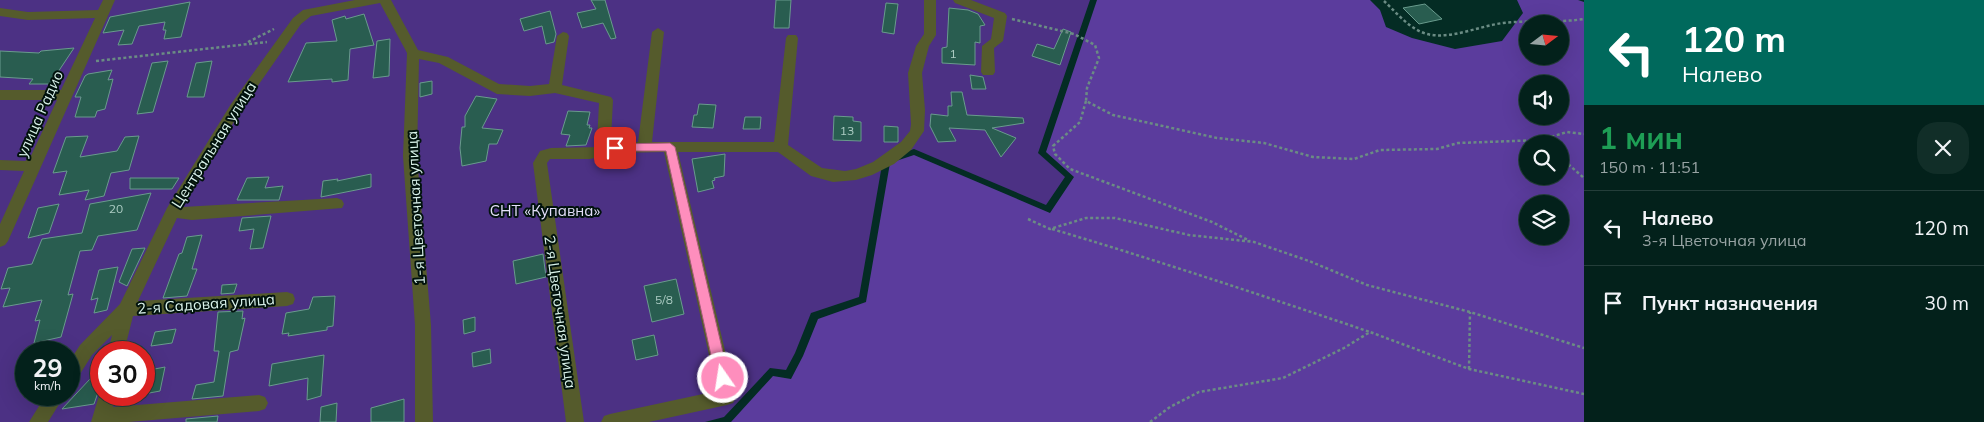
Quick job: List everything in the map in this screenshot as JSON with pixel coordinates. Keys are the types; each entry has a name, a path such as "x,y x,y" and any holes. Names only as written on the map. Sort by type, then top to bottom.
{"street":[{"name":"улица Радио","path":"0,241 109,0"},
{"path":"370,0 375,0"},
{"name":"Центральная улица","path":"119,341 126,309 172,212 236,106 297,21 307,13 375,0"},
{"name":"1-я Цветочная улица","path":"385,0 413,53 410,156 423,325 424,422"},
{"path":"413,53 442,60 497,88 530,91 555,88 606,100 604,142 615,148 781,146 820,174 849,176 880,165 897,154 917,132 915,72 925,39 930,35 930,0"},
{"path":"959,0 1001,16 997,41 988,46 988,72"},
{"path":"0,12 28,16 103,14"},
{"path":"644,147 658,32"},
{"path":"555,88 563,36"},
{"path":"781,146 792,38"},
{"path":"0,95 66,95"},
{"path":"610,422 727,397 670,147"},
{"name":"2-я Цветочная улица","path":"575,422 540,164 545,155 551,153 597,154 615,148"},
{"path":"0,165 26,166 36,162"},
{"path":"172,212 192,214 337,204"},
{"name":"2-я Садовая улица","path":"126,309 287,299"},
{"path":"80,359 86,350 126,309"},
{"path":"104,406 101,419 258,402"},
{"path":"38,422 49,406"}],"path":[{"path":"1384,1 1408,24 1424,33 1437,36 1503,23 1565,22 1584,19"},
{"path":"1001,16 1074,34 1095,45 1099,58 1087,88 1086,101 1080,122 1053,146 1055,154 1070,169 1212,222 1254,242 1309,261 1368,285 1470,312 1584,348"},
{"path":"245,43 297,21"},
{"path":"80,63 245,43 283,41"},
{"path":"1086,101 1112,115 1217,138 1264,143 1313,157 1354,159 1380,150 1437,149 1458,143 1519,141"},
{"path":"1557,135 1567,132 1584,134"},
{"path":"1569,165 1584,178"},
{"path":"1050,228 1086,218 1115,218 1188,235 1254,242"},
{"path":"1028,219 1050,228 1151,259 1203,278 1370,332 1469,368 1584,394"},
{"path":"1469,368 1470,312"},
{"path":"1150,422 1170,407 1199,392 1283,378 1344,348 1370,332"}],"green space":[{"name":"СНТ «Купавна»","path":"0,0 1090,0 1038,153 1065,177 1046,205 914,149 883,159 859,297 811,313 786,370 770,368 724,417 705,422 0,422"}],"shaded area":[{"path":"1097,0 1370,0 1380,10 1386,27 1412,38 1455,49 1502,41 1519,18 1519,65 1569,65 1569,15 1522,15 1523,13 1517,0 1578,0 1584,2 1584,422 731,422 773,376 791,379 803,356 818,319 866,302 890,163 914,155 1050,213 1074,177 1046,152"}],"building":[{"path":"591,0 605,0 616,38 611,39 603,23 582,28 577,13 596,9"},
{"path":"776,0 791,0 789,28 774,28"},
{"path":"190,2 181,37 164,39 166,30 163,30 165,22 139,26 132,44 118,45 124,30 103,33 110,17"},
{"path":"886,3 898,4 894,34 882,32"},
{"path":"1425,4 1442,19 1419,24 1403,8"},
{"path":"949,8 968,10 978,14 985,25 980,26 980,43 975,42 975,65 942,63 942,48 947,47"},
{"path":"550,11 556,34 554,42 546,44 542,26 524,31 520,19"},
{"path":"364,14 374,45 350,49 348,80 332,82 332,79 288,82 306,43 337,41 332,20 345,16 346,19"},
{"path":"1063,29 1071,32 1060,65 1032,56 1037,44 1054,49"},
{"path":"390,39 389,76 373,78 377,41"},
{"path":"74,48 50,84 29,84 33,79 0,77 0,51 39,53 41,51"},
{"path":"168,61 153,112 137,114 152,63"},
{"path":"212,61 204,97 187,97 196,63"},
{"path":"112,70 108,80 113,79 105,109 97,111 95,117 75,117 81,97 75,97 85,76"},
{"path":"970,75 983,77 986,89 972,89"},
{"path":"432,81 432,94 420,97 420,83"},
{"path":"951,92 962,92 967,115 1023,118 1024,123 992,128 1016,138 1001,157 985,130 949,128 956,141 938,142 930,126 931,114 948,116 948,106 952,106"},
{"path":"476,96 497,99 482,128 503,130 497,144 489,144 486,161 462,166 460,148 462,127 465,127 465,116"},
{"path":"699,104 716,105 713,128 692,127 694,115 697,115"},
{"path":"568,111 590,112 587,125 590,125 589,128 592,128 586,145 566,146 570,135 561,134"},
{"path":"834,116 853,117 853,121 861,122 861,141 833,140"},
{"path":"745,117 761,117 760,129 743,129"},
{"path":"884,126 898,127 898,142 884,142"},
{"path":"88,136 80,157 117,151 125,137 139,136 129,170 111,173 104,196 85,200 89,190 59,195 67,171 53,173 66,137"},
{"path":"725,154 724,176 714,178 715,180 712,181 714,188 698,192 692,159"},
{"path":"371,174 371,187 321,197 323,181 338,179 337,181"},
{"path":"269,177 265,188 283,186 279,200 237,200 247,178"},
{"path":"130,178 179,178 172,189 130,189"},
{"path":"151,193 137,230 98,236 92,250 80,251 68,295 73,294 61,337 35,341 40,320 35,321 42,300 3,307 10,288 1,289 8,268 32,264 42,239 82,233 90,204"},
{"path":"59,204 49,233 28,238 38,208"},
{"path":"271,216 263,248 250,249 254,229 239,231 242,218"},
{"path":"202,235 192,269 197,269 187,296 163,298 187,237"},
{"path":"145,248 127,286 119,282 132,249"},
{"path":"543,254 546,277 516,284 513,261"},
{"path":"118,267 107,310 94,313 98,298 91,300 99,270"},
{"path":"676,279 684,314 652,322 644,286"},
{"path":"237,284 234,293 221,294 222,285"},
{"path":"335,296 333,326 327,327 327,330 288,336 289,333 282,334 286,313 309,309 313,297"},
{"path":"243,311 242,319 245,318 238,350 230,352 223,396 192,399 196,385 214,382 219,351 214,351 218,312"},
{"path":"475,317 475,331 464,334 463,320"},
{"path":"176,329 172,343 155,345 155,341 152,341 155,332"},
{"path":"654,335 658,355 636,360 632,340"},
{"path":"490,349 491,363 473,367 472,353"},
{"path":"324,355 321,396 307,400 308,378 269,386 272,364"},
{"path":"165,367 160,391 155,392 155,369"},
{"path":"90,379 90,405 62,409 65,406 80,406 80,390"},
{"path":"404,399 404,422 371,422 371,408"},
{"path":"337,403 336,422 320,422 321,407"},
{"path":"218,416 217,422 186,422 186,419"}],"route":[{"path":"615,148 670,147 723,378"}]}
